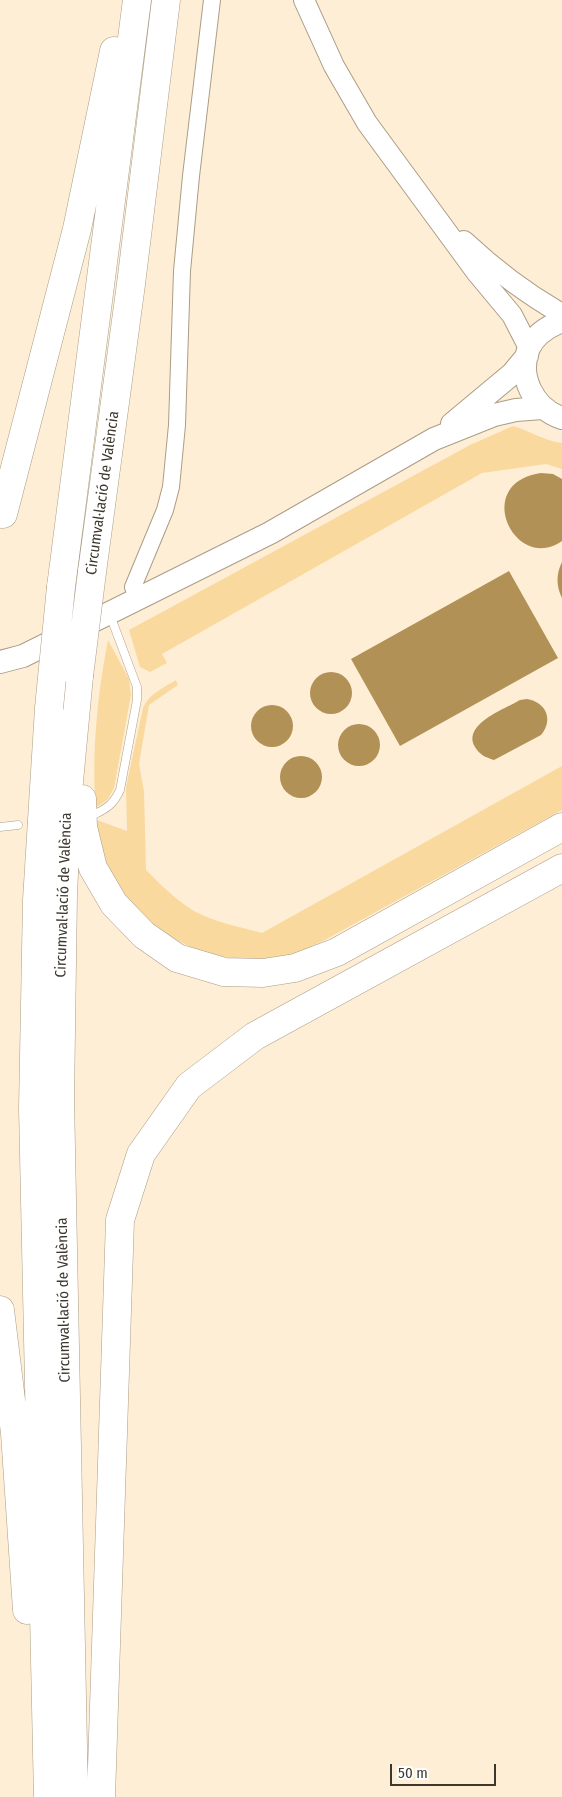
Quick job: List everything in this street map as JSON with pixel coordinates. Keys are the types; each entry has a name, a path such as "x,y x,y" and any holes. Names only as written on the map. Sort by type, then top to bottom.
{"highway":[{"path":"2,520 77,228 123,0"},
{"name":"Circumval·lació de València","path":"48,1797 33,1108 37,900 49,708 61,587 137,0"},
{"name":"Circumval·lació de València","path":"74,1797 60,1099 63,894 68,792 76,697 84,677 83,645 131,284 166,0"},
{"path":"84,677 81,791 83,827 93,868 114,904 144,935 177,958 224,972 264,974 295,968 337,952 562,827"},
{"path":"100,1797 120,1220 141,1154 189,1086 255,1036 562,868"},
{"path":"0,1310 15,1433 35,1730 43,1797"}],"main road":[{"path":"434,439 512,374 543,331 562,321"},
{"path":"528,352 525,370 533,397 542,408 554,416 562,418"},
{"path":"0,662 23,656 270,533 434,439 494,415 516,410 542,408"},
{"path":"0,676 23,656"}],"street":[{"path":"137,600 133,587 165,510 172,487 177,425 183,257 212,0"},
{"path":"304,0 334,66 367,123 477,273 512,315 528,352"},
{"path":"431,211 489,264 532,297 562,314"}],"lane":[{"path":"95,814 109,807 116,800 120,790 138,700 136,686 109,614"},
{"path":"0,827 18,825"}],"shaded area":[{"path":"513,426 562,443 562,469 546,464 482,473 162,654 167,663 150,672 140,667 129,630 470,445"},
{"path":"541,473 553,474 562,479 562,541 545,548 529,546 516,537 508,523 504,508 508,492 520,480"},
{"path":"562,562 562,598 558,580"},
{"path":"509,571 558,658 400,746 351,659"},
{"path":"108,640 129,679 131,695 114,788 108,799 96,808 94,767 96,723"},
{"path":"331,672 346,678 352,693 346,708 331,714 316,708 310,693 316,678"},
{"path":"176,680 178,685 149,705 139,764 144,791 146,870 187,907 219,921 262,933 562,766 562,810 296,954 277,958 251,959 229,958 209,953 171,937 154,925 125,895 113,877 103,856 94,819 127,831 126,787 143,708 153,695"},
{"path":"527,699 539,704 546,712 547,723 541,735 494,760 481,754 475,747 474,731 487,718 520,700"},
{"path":"272,705 287,711 293,726 287,741 272,747 257,741 251,726 257,711"},
{"path":"359,724 374,730 380,745 374,760 359,766 344,760 338,745 344,730"},
{"path":"301,756 316,762 322,777 316,792 301,798 286,792 280,777 286,762"}]}
